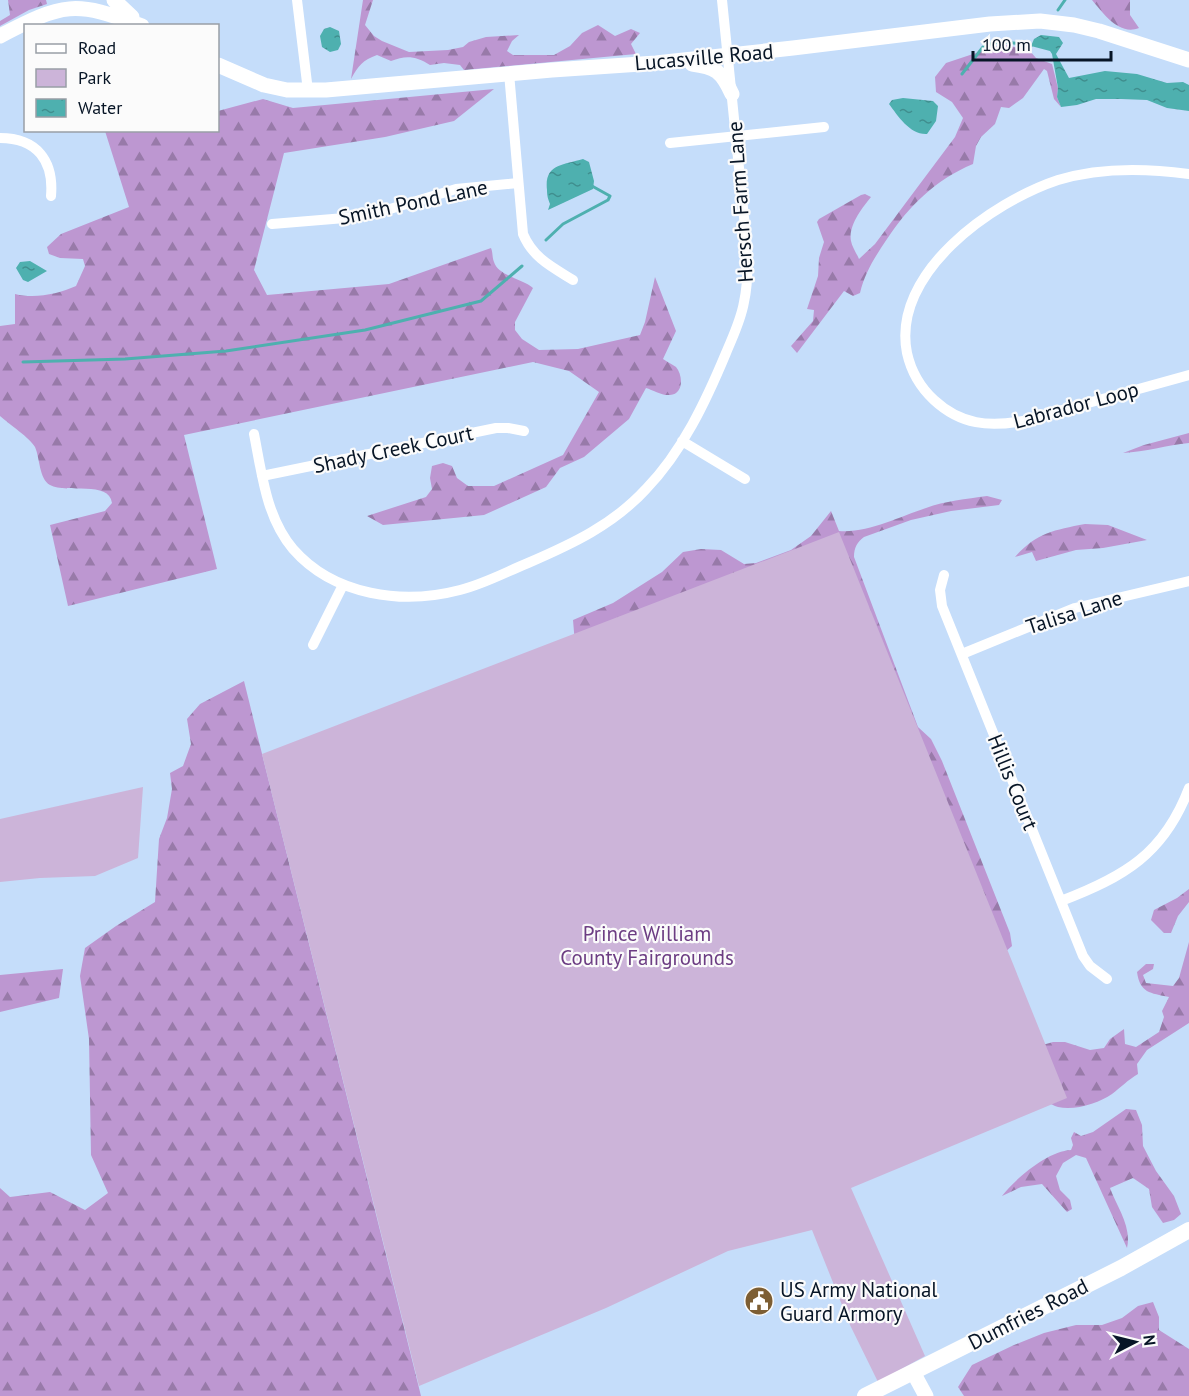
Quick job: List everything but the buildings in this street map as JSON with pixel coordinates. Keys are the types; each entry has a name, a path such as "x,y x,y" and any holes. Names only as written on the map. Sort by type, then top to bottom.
{"main road":[{"name":"Dumfries Road","path":"865,1396 1121,1268 1189,1230"}],"street":[{"path":"114,0 141,24"},
{"path":"297,0 308,91"},
{"name":"Hersch Farm Lane","path":"254,434 270,509 282,534 292,548 318,571 343,585 379,595 399,597 442,594 481,583 550,554 592,533 632,504 659,474 682,441 720,367 744,304 748,267 747,247 722,0"},
{"path":"25,24 56,9 88,3 140,24"},
{"name":"Lucasville Road","path":"219,65 248,80 264,85 308,91 656,63 990,24 1040,21 1099,31 1189,60"},
{"path":"0,36 24,24"},
{"path":"656,63 711,68 723,77 732,94"},
{"path":"509,74 522,229 527,244 543,261 573,280"},
{"path":"670,143 824,127"},
{"path":"0,138 21,140 43,156 51,172 51,196"},
{"name":"Labrador Loop","path":"1189,174 1139,169 1101,171 1059,180 1016,198 975,225 939,259 917,291 908,314 905,333 909,359 926,393 950,412 977,423 1003,424 1023,421 1189,375"},
{"name":"Smith Pond Lane","path":"272,224 357,217 456,189 518,183"},
{"name":"Shady Creek Court","path":"262,476 496,428 524,431"},
{"path":"682,441 745,479"},
{"name":"Hillis Court","path":"944,576 940,590 941,600 1083,956 1098,974 1107,979"},
{"name":"Talisa Lane","path":"962,654 1075,608 1189,581"},
{"path":"313,645 343,585"},
{"path":"1061,901 1114,879 1141,859 1168,828 1188,792"},
{"path":"913,1372 926,1396"}],"green space":[{"path":"8,0 46,0 47,4 29,10 0,26 0,21 10,15"},
{"path":"363,0 373,0 365,25 374,36 409,52 448,50 463,47 469,42 486,37 519,35 512,41 507,51 513,55 554,55 570,46 582,33 598,25 615,36 631,29 640,33 631,44 636,54 464,70 460,65 444,63 430,65 411,57 391,61 377,55 361,64 351,79"},
{"path":"1092,0 1130,0 1130,15 1139,28 1132,30 1118,26 1106,17"},
{"path":"1003,44 1030,51 1036,58 1052,64 1058,88 1057,97 1061,107 1054,99 1047,71 1044,69 1023,98 1009,108 1001,107 995,124 981,137 976,146 973,164 959,170 935,186 904,216 875,258 860,293 853,296 844,291 797,353 791,346 813,321 814,310 807,309 818,276 819,258 824,242 817,222 819,219 865,194 871,197 854,223 851,241 859,259 875,244 955,137 963,118 952,102 936,92 935,77 946,63"},
{"path":"494,89 454,121 385,137 284,153 254,270 267,295 389,284 491,248 496,267 533,288 515,322 515,330 522,339 539,350 578,349 640,335 655,277 676,331 663,359 678,370 681,379 680,388 675,394 667,395 646,388 629,419 584,457 560,468 546,487 484,515 383,525 367,516 426,497 432,489 430,478 432,466 443,463 452,466 457,478 468,486 494,486 563,455 599,392 569,371 533,362 184,435 217,569 68,606 50,525 105,511 112,503 109,496 103,492 57,487 46,482 35,447 0,416 0,326 15,324 15,294 46,295 76,286 85,266 83,259 60,258 49,254 47,247 61,234 129,207 105,132 219,132 219,111 263,99 293,108"},
{"path":"1189,433 1189,443 1123,453 1144,445"},
{"path":"987,496 1002,500 999,505 951,511 911,520 864,537 856,546 854,557 918,727 931,739 942,761 1010,933 1012,946 1004,953 575,644 573,620 613,603 662,572 683,552 701,549 721,550 744,564 756,563 791,550 811,536 831,511 839,531 861,530 926,508 956,500"},
{"path":"1085,524 1108,525 1147,540 1076,550 1036,561 1032,552 1015,557 1030,543 1046,534"},
{"name":"Prince William County Fairgrounds","path":"839,532 1067,1098 851,1188 925,1356 878,1382 850,1325 812,1230 728,1251 606,1308 419,1386 262,754"},
{"path":"244,681 421,1396 0,1396 0,1188 10,1197 50,1192 85,1210 108,1193 91,1155 89,1039 80,976 85,948 155,902 159,839 167,818 172,789 170,773 183,766 191,744 187,719 200,704"},
{"path":"143,787 138,858 95,876 0,882 0,819"},
{"path":"1189,889 1189,902 1178,916 1171,933 1164,933 1151,920 1154,910"},
{"path":"1189,942 1189,1023 1147,1050 1137,1064 1138,1074 1107,1097 1094,1103 1072,1108 1058,1107 1046,1101 1039,1046 1053,1042 1065,1042 1090,1050 1104,1048 1110,1039 1124,1029 1125,1044 1136,1047 1159,1032 1164,1017 1162,1011 1169,997 1143,988 1137,972 1146,964 1154,964 1153,969 1143,975 1146,983 1173,986 1179,978"},
{"path":"63,969 59,998 0,1012 0,975"},
{"path":"1126,1109 1136,1110 1142,1125 1143,1146 1156,1171 1174,1196 1181,1214 1174,1220 1163,1223 1152,1207 1149,1189 1133,1178 1110,1188 1126,1225 1127,1248 1086,1158 1076,1155 1063,1163 1056,1176 1060,1190 1070,1200 1072,1209 1067,1212 1042,1184 1021,1187 1002,1196 1015,1181 1043,1160 1071,1150 1073,1145 1071,1138 1074,1132 1081,1136 1093,1132"},
{"path":"1153,1302 1159,1317 1159,1330 1189,1349 1189,1396 964,1396 958,1387 972,1365 1014,1345 1044,1333 1076,1325 1102,1325 1122,1318 1138,1306"}],"water":[{"path":"330,27 339,31 341,44 338,50 330,52 322,47 320,36 324,29"},
{"path":"1041,35 1059,37 1063,43 1056,54 1069,78 1105,71 1137,74 1167,83 1183,82 1189,85 1189,111 1167,108 1147,100 1121,99 1096,99 1061,107 1057,97 1058,88 1052,54 1050,51 1031,46 1034,39"},
{"path":"903,98 933,101 938,106 936,121 927,134 910,128 889,104 892,100"},
{"path":"583,159 589,162 594,181 593,189 548,210 550,204 547,181 552,170"},
{"path":"30,261 47,271 28,282 23,280 16,268 20,262"}],"waterway":[{"path":"1058,10 1065,0"},
{"path":"962,74 983,47 989,44 1007,42 1031,46"},
{"path":"546,240 563,224 608,200 610,196 592,186"},
{"path":"23,362 125,359 226,351 365,330 481,301 522,266"}],"place":[{"name":"US Army National Guard Armory","path":"759,1301"}]}
